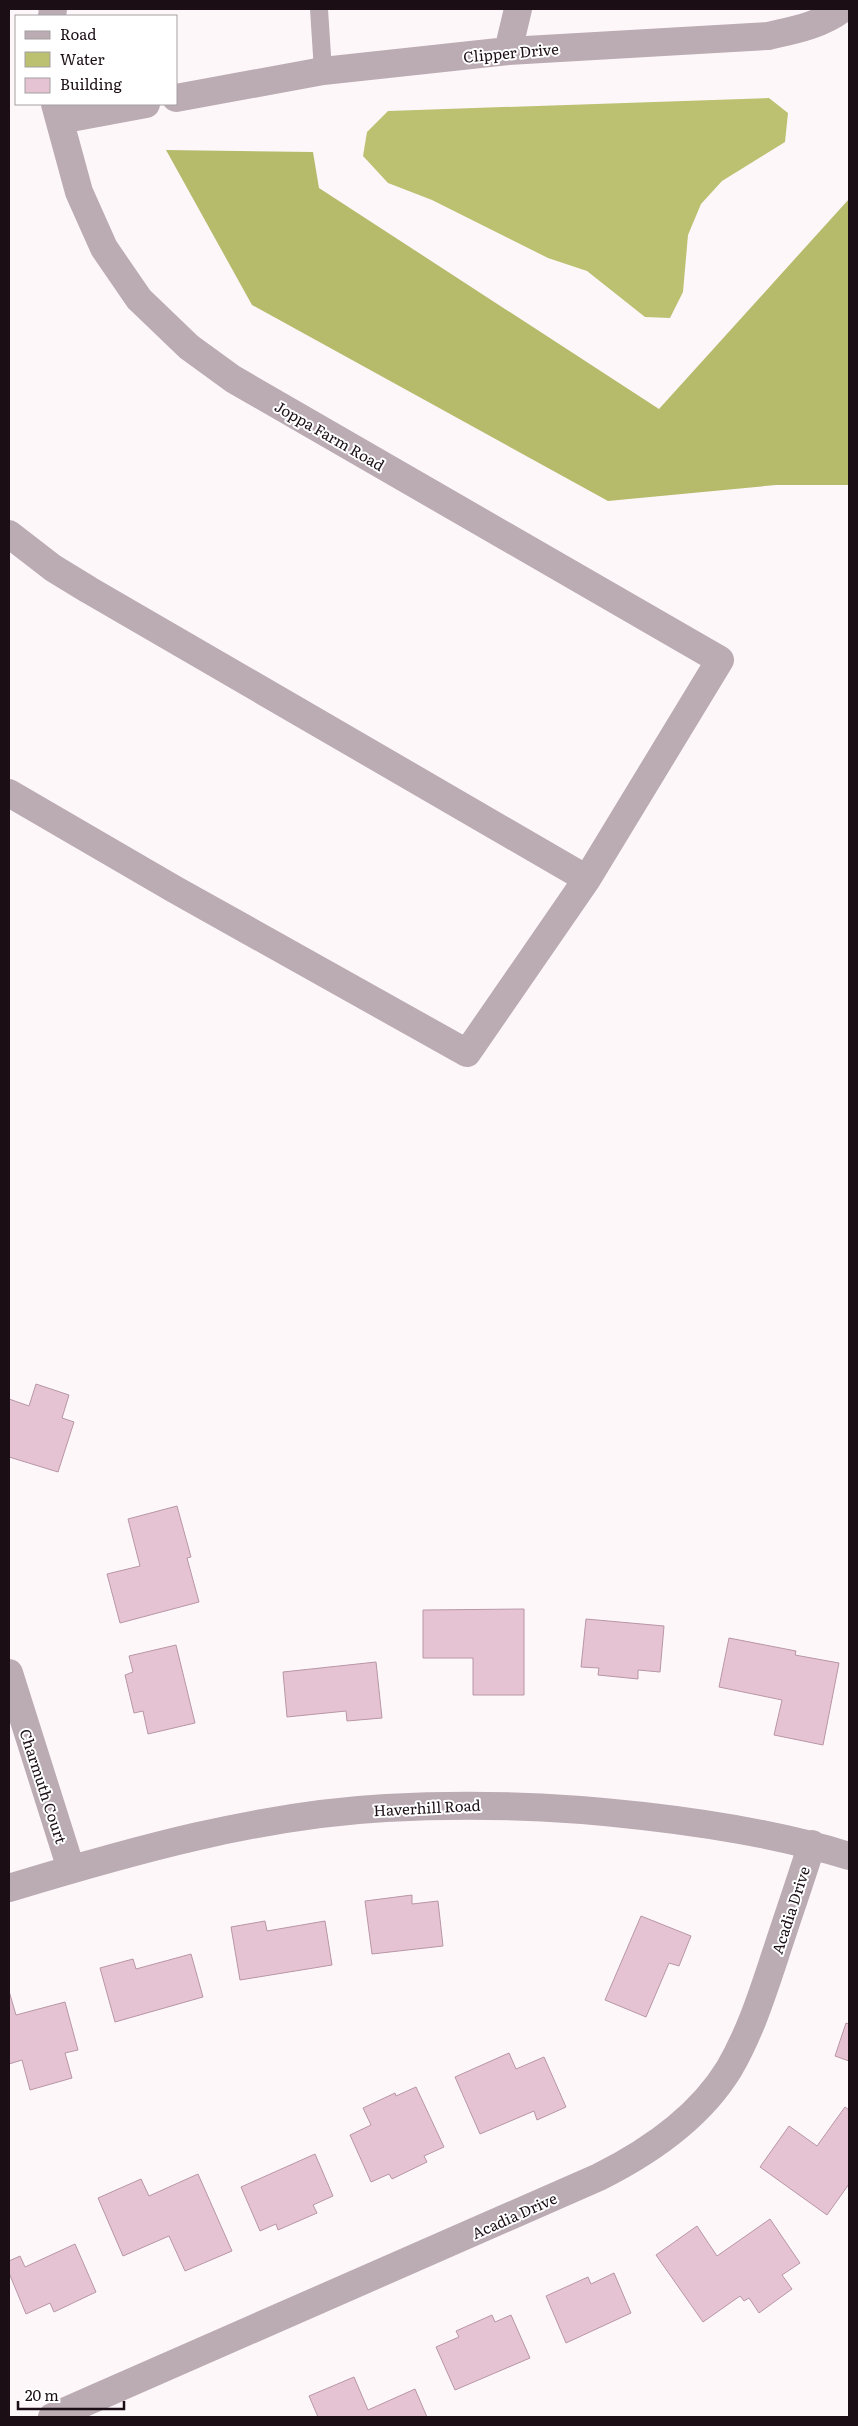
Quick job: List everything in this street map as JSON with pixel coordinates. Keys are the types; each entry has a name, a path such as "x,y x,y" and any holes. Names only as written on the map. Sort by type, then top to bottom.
{"street":[{"path":"508,51 518,9"},
{"name":"Clipper Drive","path":"178,98 323,71 508,51 768,36 802,28 832,16 842,9"},
{"path":"57,112 135,105"},
{"name":"Joppa Farm Road","path":"57,112 78,192 104,248 139,299 188,347 233,379 720,660 587,879"},
{"path":"9,534 54,568 89,590 587,879 467,1053 174,889 9,793"},
{"name":"Charmuth Court","path":"9,1673 71,1869"},
{"name":"Haverhill Road","path":"9,1888 71,1869 186,1839 315,1815 384,1808 496,1804 571,1808 728,1827 812,1844 849,1856"},
{"name":"Acadia Drive","path":"52,2417 599,2177 636,2159 673,2132 703,2102 728,2070 752,2023 812,1844"}],"lane":[{"path":"319,9 323,71"}],"shaded area":[{"path":"166,150 313,152 319,188 659,409 849,199 849,485 776,485 608,501 252,305"}],"water":[{"path":"769,98 788,113 785,142 722,181 701,204 688,235 683,292 670,318 645,317 587,271 548,258 432,200 388,183 363,156 367,132 388,111"}],"building":[{"path":"36,1384 69,1395 62,1418 74,1422 58,1472 9,1457 9,1399 29,1406"},
{"path":"177,1506 191,1557 187,1558 199,1602 120,1623 107,1574 140,1566 128,1519"},
{"path":"524,1609 524,1695 473,1695 473,1658 423,1658 423,1610"},
{"path":"586,1619 664,1626 660,1672 638,1670 638,1679 598,1675 599,1668 581,1667"},
{"path":"729,1638 796,1651 795,1655 839,1663 823,1745 774,1735 782,1700 719,1687"},
{"path":"176,1645 195,1723 148,1734 143,1711 134,1713 125,1675 133,1672 129,1656"},
{"path":"376,1662 382,1718 347,1721 346,1711 287,1717 283,1672"},
{"path":"412,1895 412,1904 438,1901 443,1946 372,1954 365,1901"},
{"path":"641,1916 691,1936 679,1966 669,1963 646,2017 605,2000"},
{"path":"265,1921 267,1931 325,1921 332,1965 240,1980 231,1927"},
{"path":"191,1954 203,1997 115,2022 100,1968 133,1959 136,1969"},
{"path":"9,1991 16,2015 65,2002 78,2050 65,2053 72,2078 30,2090 22,2060 9,2064"},
{"path":"846,2023 849,2024 849,2061 835,2056"},
{"path":"509,2053 516,2069 544,2057 566,2107 537,2120 534,2111 480,2134 455,2077"},
{"path":"416,2087 444,2147 424,2156 427,2162 392,2179 389,2174 371,2182 350,2135 371,2125 363,2108 395,2093 396,2096"},
{"path":"845,2107 849,2110 849,2184 827,2215 760,2167 789,2126 817,2146"},
{"path":"315,2154 333,2196 313,2205 317,2213 278,2230 276,2224 260,2231 241,2187"},
{"path":"198,2174 232,2251 185,2271 169,2236 123,2256 98,2198 141,2179 149,2196"},
{"path":"770,2219 800,2263 782,2275 792,2289 759,2313 749,2298 744,2301 740,2296 703,2322 656,2255 697,2226 717,2256"},
{"path":"75,2244 96,2292 54,2312 50,2303 26,2314 9,2273 9,2261 20,2256 25,2267"},
{"path":"614,2273 631,2313 566,2343 546,2296 588,2277 591,2284"},
{"path":"492,2315 495,2322 511,2315 530,2358 455,2390 436,2347 459,2337 456,2331"},
{"path":"354,2377 368,2410 415,2389 427,2417 318,2417 309,2396"}]}
